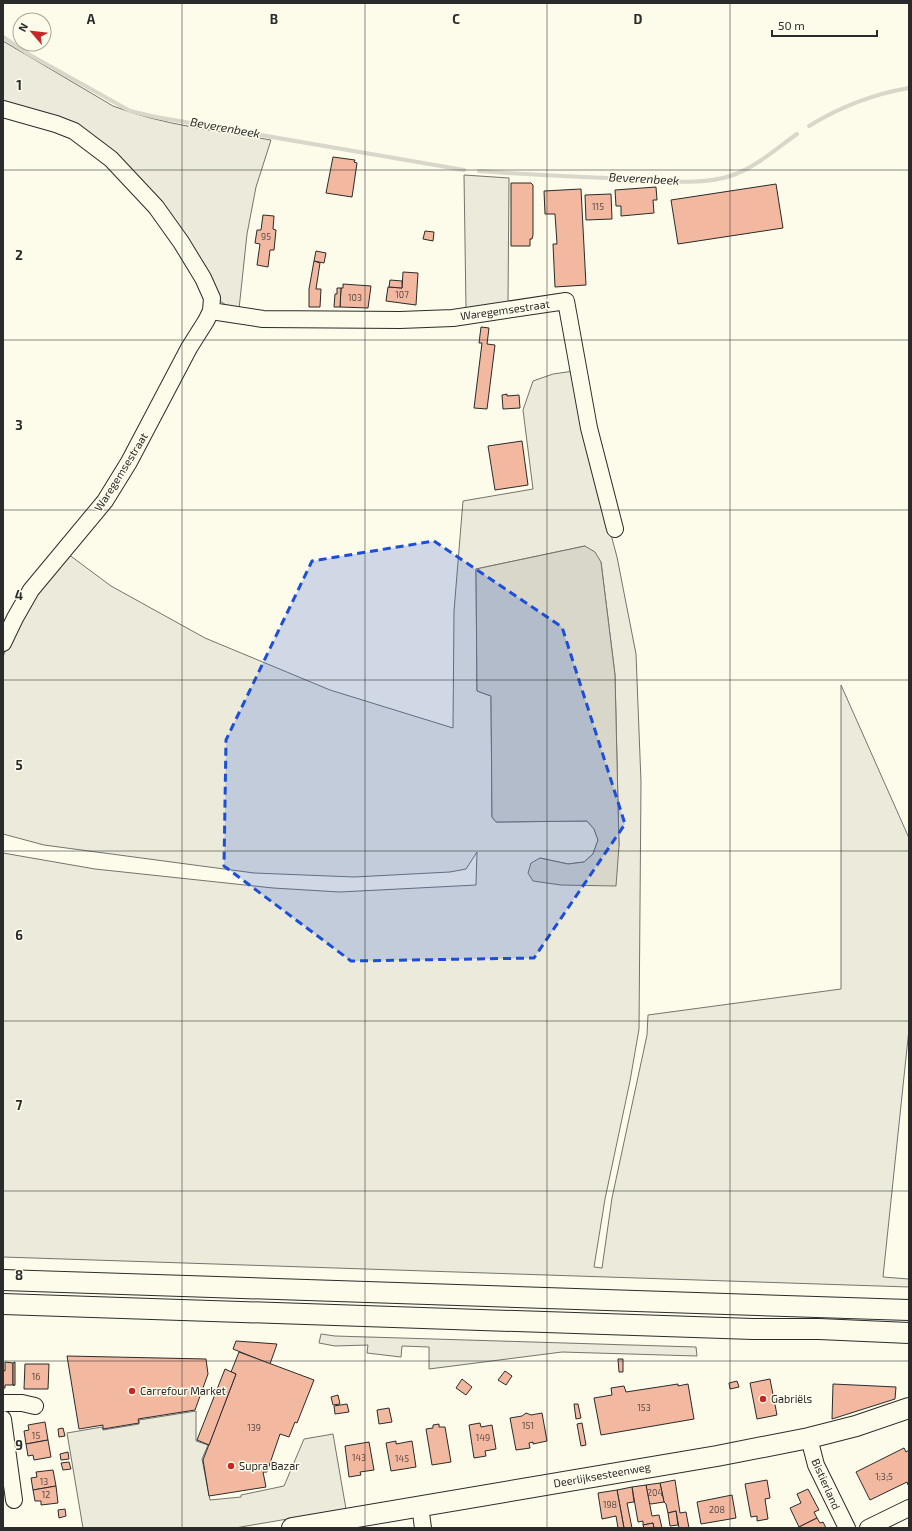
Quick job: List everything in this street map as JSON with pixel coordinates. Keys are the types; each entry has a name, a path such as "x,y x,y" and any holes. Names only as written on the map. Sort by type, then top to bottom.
{"main road":[{"path":"3,1280 909,1310"},
{"path":"3,1304 909,1333"},
{"name":"Deerlijksesteenweg","path":"292,1528 717,1456 809,1438 856,1426 909,1408"}],"street":[{"path":"3,109 74,131 111,159 148,198 181,242 203,278 212,298 211,310"},
{"name":"Waregemsestraat","path":"3,643 31,590 105,501 144,436 189,348 211,310 263,319 400,320 453,318 566,301 589,428 614,529"},
{"path":"3,1402 22,1403 35,1406"},
{"path":"3,1419 14,1500"},
{"name":"Bistierland","path":"809,1438 816,1465 847,1528"},
{"path":"420,1506 424,1528"},
{"path":"868,1528 909,1508"}],"highlighted area":[{"path":"434,541 562,627 625,824 534,958 351,961 224,866 226,740 312,561"}],"shaded area":[{"path":"3,41 12,46 12,52 22,52 113,106 131,113 171,123 271,140 256,187 247,234 239,309 235,311 220,301 198,262 100,145 3,105"},
{"path":"464,175 509,178 508,302 466,309"},
{"path":"574,371 591,460 617,557 636,654 641,782 639,1029 630,1081 605,1199 594,1267 602,1268 612,1198 647,1035 648,1015 841,989 841,685 909,838 909,1029 883,1277 909,1279 909,1287 3,1257 3,853 95,869 273,888 340,892 476,885 477,852 466,869 450,872 354,877 254,873 44,845 3,834 3,657 9,640 26,608 68,554 111,586 205,638 330,690 453,728 454,611 463,501 533,489 523,410 533,381 553,374","holes":["585,546 601,562 615,675 619,846 561,885 540,858 568,864 584,862 593,854 598,840 594,829 587,821 496,822 492,817 491,696 477,691 476,569"]},
{"path":"585,546 595,552 601,562 615,675 619,846 616,886 561,885 533,881 528,873 531,863 540,858 568,864 584,862 593,854 598,840 594,829 587,821 496,822 492,817 491,696 477,691 476,569"},
{"path":"321,1334 335,1336 696,1347 697,1356 562,1352 429,1369 429,1347 402,1346 401,1357 367,1353 368,1345 335,1346 319,1343"},
{"path":"196,1411 196,1441 208,1445 202,1459 210,1500 241,1497 241,1495 284,1486 304,1439 333,1434 346,1509 235,1528 83,1528 67,1433 102,1427 103,1430 139,1424 139,1420"}],"building":[{"path":"333,157 355,160 354,162 357,163 352,197 326,193"},
{"path":"511,183 531,183 533,185 533,235 532,239 530,239 530,246 511,246"},
{"path":"776,184 783,228 678,244 671,200"},
{"path":"656,187 657,200 653,200 654,213 621,216 621,206 616,206 615,190"},
{"path":"581,189 586,285 555,287 553,244 557,244 555,214 545,214 544,191"},
{"path":"611,194 612,219 586,220 585,195"},
{"path":"263,215 274,216 273,229 276,230 274,250 270,250 268,267 257,265 260,244 255,243 257,230 261,230"},
{"path":"425,231 434,232 433,241 423,239"},
{"path":"316,251 326,253 324,263 314,261"},
{"path":"314,261 320,263 316,289 321,289 320,307 309,307 309,289"},
{"path":"403,272 418,273 416,305 386,301 388,287 402,288"},
{"path":"390,280 402,281 402,288 389,287"},
{"path":"343,284 371,286 368,308 340,307 341,288 343,288"},
{"path":"337,288 341,288 340,307 334,307 335,294 337,294"},
{"path":"481,327 489,328 487,344 495,345 487,409 474,408 482,343 479,343"},
{"path":"507,394 507,396 519,395 520,408 503,409 502,395"},
{"path":"522,441 528,485 495,490 488,446"},
{"path":"236,1341 277,1344 270,1364 233,1349"},
{"path":"239,1352 314,1380 297,1423 295,1422 289,1437 280,1434 267,1472 263,1472 266,1487 209,1496 203,1460 236,1374 231,1372"},
{"path":"67,1356 206,1359 208,1374 195,1410 138,1419 139,1423 103,1429 103,1425 79,1429"},
{"path":"618,1359 623,1359 623,1372 619,1372"},
{"path":"5,1362 13,1363 13,1385 5,1385 5,1388 3,1388 3,1370 5,1371"},
{"path":"15,1362 15,1385 13,1385 13,1363"},
{"path":"25,1364 49,1364 48,1389 24,1389"},
{"path":"225,1369 236,1374 209,1445 197,1440"},
{"path":"505,1371 512,1376 506,1385 498,1380"},
{"path":"462,1379 472,1387 466,1395 456,1388"},
{"path":"770,1379 777,1415 757,1419 750,1383"},
{"path":"737,1381 739,1387 730,1389 729,1383"},
{"path":"678,1384 678,1386 688,1384 694,1419 601,1435 594,1398 612,1395 611,1388 624,1386 626,1392"},
{"path":"833,1384 896,1387 895,1399 832,1419"},
{"path":"338,1395 340,1404 333,1405 331,1397"},
{"path":"347,1404 349,1412 335,1414 334,1406"},
{"path":"574,1404 578,1404 581,1418 576,1419"},
{"path":"389,1408 392,1422 379,1424 377,1410"},
{"path":"526,1413 531,1415 542,1413 547,1441 533,1444 533,1442 529,1443 530,1448 516,1450 510,1418 522,1416"},
{"path":"45,1422 48,1440 26,1444 24,1431 29,1430 28,1425"},
{"path":"480,1423 481,1427 492,1425 496,1449 485,1451 486,1456 474,1458 469,1425"},
{"path":"582,1423 586,1445 581,1446 577,1424"},
{"path":"439,1424 439,1427 445,1427 451,1462 432,1465 426,1429 433,1428 433,1425"},
{"path":"63,1428 65,1436 59,1437 58,1429"},
{"path":"48,1440 51,1457 34,1460 33,1455 28,1456 26,1444"},
{"path":"396,1441 396,1444 412,1441 416,1467 391,1471 386,1443"},
{"path":"369,1442 374,1470 360,1472 361,1475 349,1477 345,1446"},
{"path":"904,1448 906,1452 909,1450 909,1484 908,1485 907,1482 870,1500 856,1472"},
{"path":"68,1452 69,1459 61,1460 60,1454"},
{"path":"69,1462 71,1469 63,1470 61,1463"},
{"path":"53,1470 56,1486 33,1490 31,1478 37,1477 36,1472"},
{"path":"675,1480 680,1513 686,1512 689,1528 679,1528 676,1511 668,1513 664,1502 660,1483"},
{"path":"767,1480 770,1498 765,1499 768,1519 757,1521 757,1516 751,1517 745,1484"},
{"path":"660,1483 664,1502 651,1504 649,1503 646,1485"},
{"path":"646,1485 652,1516 659,1515 662,1528 654,1528 653,1523 643,1525 643,1521 638,1522 632,1487"},
{"path":"56,1486 58,1503 41,1505 41,1501 35,1501 33,1490"},
{"path":"632,1487 634,1502 627,1503 632,1528 624,1528 617,1490"},
{"path":"808,1489 819,1510 814,1512 817,1518 799,1527 790,1508 801,1503 797,1494"},
{"path":"617,1490 624,1528 618,1528 616,1516 602,1519 598,1493"},
{"path":"732,1495 736,1518 701,1524 697,1502"},
{"path":"65,1509 66,1516 59,1518 58,1510"},
{"path":"676,1511 678,1525 670,1526 668,1513"},
{"path":"817,1518 820,1523 823,1522 826,1528 799,1527"},
{"path":"653,1523 654,1528 644,1528 643,1525"}],"waterway":[{"name":"Beverenbeek","path":"3,37 30,55 130,111 156,117 464,170"},
{"name":"Beverenbeek","path":"809,126 857,102 909,88"},
{"name":"Beverenbeek","path":"479,171 669,182 709,181 742,172 766,157 797,134"}],"place":[{"name":"Carrefour Market","path":"132,1391"},
{"name":"Gabriëls","path":"763,1399"},
{"name":"Supra Bazar","path":"231,1466"}]}
